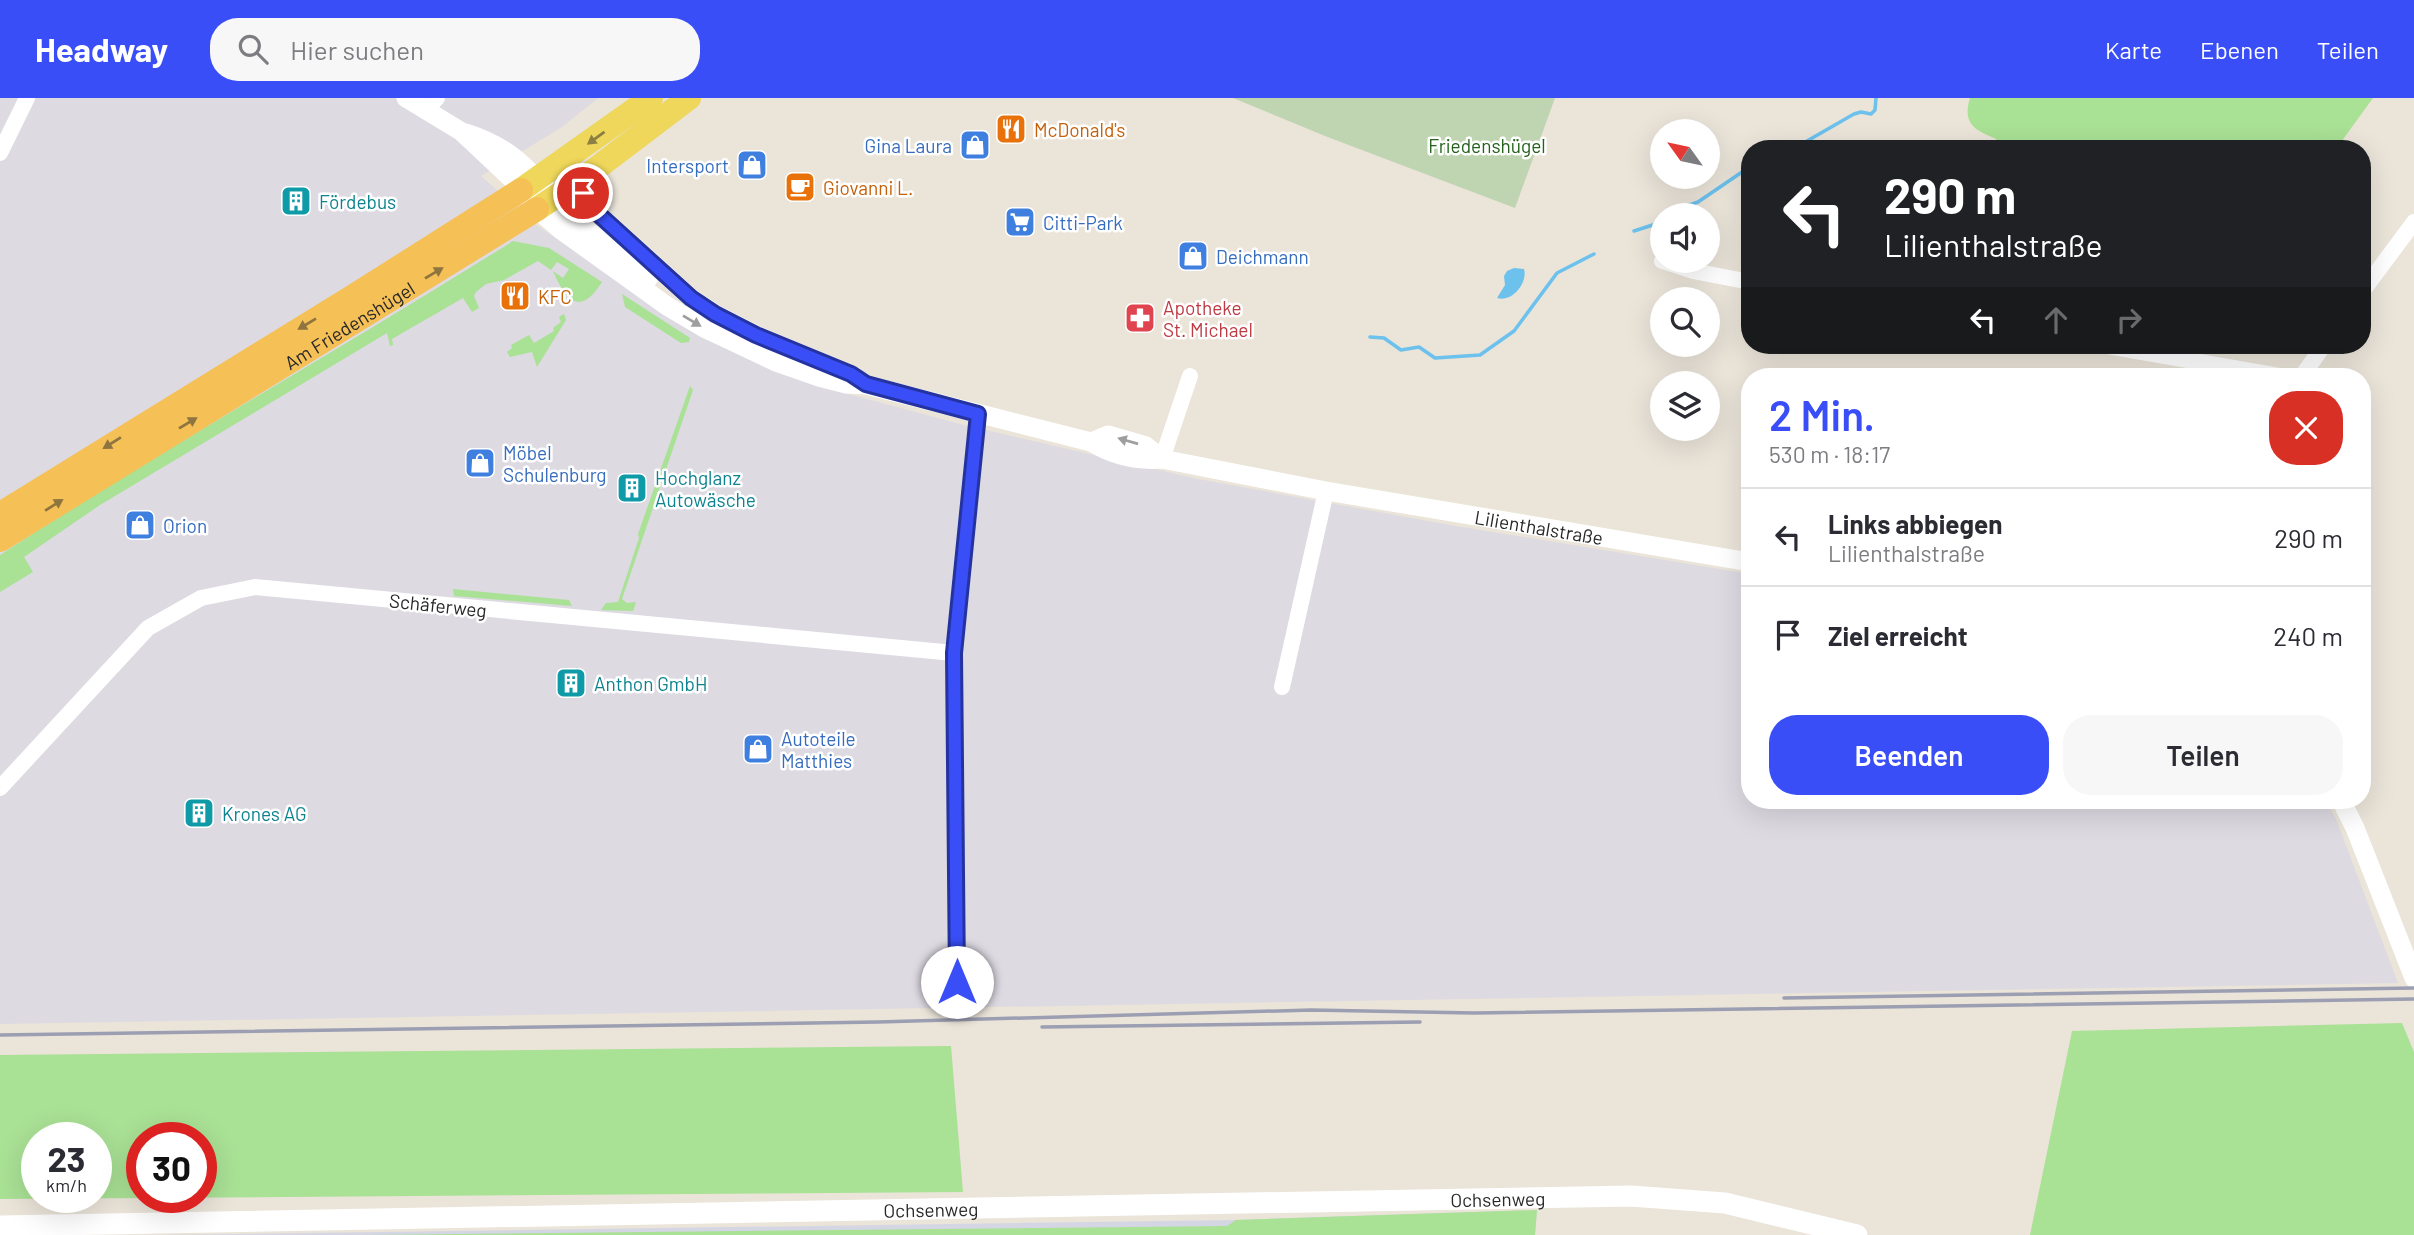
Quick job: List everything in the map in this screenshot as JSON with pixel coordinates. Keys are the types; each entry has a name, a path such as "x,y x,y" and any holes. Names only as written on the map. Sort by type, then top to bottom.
{"highway":[{"name":"Am Friedenshügel","path":"0,514 530,184"},
{"name":"Am Friedenshügel","path":"0,540 546,204"}],"main road":[{"name":"Am Friedenshügel","path":"530,184 651,98"},
{"name":"Am Friedenshügel","path":"546,204 689,98"},
{"name":"Ochsenweg","path":"0,1226 1631,1196 1726,1203 1857,1235"}],"street":[{"path":"0,153 27,98"},
{"path":"406,98 432,104 462,132 530,184 546,204"},
{"name":"Lilienthalstraße","path":"580,180 583,193 595,211 691,298 756,335 851,374 866,384"},
{"name":"Lilienthalstraße","path":"546,204 580,223 644,275 671,293 691,298"},
{"name":"Lilienthalstraße","path":"546,204 561,230 620,274 706,329 776,362 819,377 846,384 866,384 1090,442 1108,435 1146,446 1162,459 1326,491 1741,560"},
{"path":"2371,280 2414,222"},
{"path":"1703,273 1741,280"},
{"path":"2153,354 2233,368"},
{"path":"1162,459 1190,376"},
{"path":"957,982 954,653 978,414"},
{"path":"1282,687 1326,491"},
{"name":"Schäferweg","path":"0,788 148,628 201,598 256,587 954,653"},
{"path":"2346,809 2356,828 2414,978"}],"shaded area":[{"path":"0,98 598,98 562,127 481,176 535,224 705,339 811,384 964,425 1198,479 1450,525 1741,573 1741,809 2330,809 2398,983 0,1024"},
{"path":"1537,1210 1535,1235 166,1235 1236,1220"}],"green space":[{"name":"Friedenshügel","path":"1233,98 1555,98 1515,208"},
{"path":"1970,98 2373,98 2343,140 1996,140 1972,125 1968,107"},
{"path":"513,241 549,248 602,282 587,299 574,301 563,290 553,271 563,278 569,269 557,262 551,270 538,261 504,280 486,284 474,296 479,308 472,312 463,298 392,339 393,345 390,346 387,333 100,505 24,557 33,572 0,592 0,555"},
{"path":"622,294 690,338 689,342 681,343 625,307"},
{"path":"564,314 566,320 537,367 532,352 510,357 507,352 512,348 511,345 529,335 534,343 554,331 553,328 561,322 559,317"},
{"path":"690,386 693,390 622,599 627,603 636,602 633,611 601,610 606,603 618,602 638,534"},
{"path":"453,589 569,600 572,606 454,596"},
{"path":"2402,1023 2414,1052 2414,1235 2030,1235 2072,1031"},
{"path":"951,1046 963,1192 217,1197 217,1122 126,1122 126,1198 112,1198 112,1122 21,1122 21,1199 0,1199 0,1055"},
{"path":"1537,1210 1535,1235 363,1235 1227,1226 1236,1220"}],"water":[{"path":"1514,268 1524,269 1521,286 1508,298 1497,298 1505,285 1504,276"}],"waterway":[{"path":"1809,140 1854,114 1871,114 1875,110 1876,98"},
{"path":"1695,203 1741,173"},
{"path":"1634,231 1650,226"},
{"path":"1370,337 1384,338 1401,350 1419,347 1435,358 1480,355 1514,331 1557,273 1594,254"}],"railway":[{"path":"1784,998 2414,988"},
{"path":"0,1035 878,1022 1311,1010 1474,1013 2414,999"},
{"path":"1042,1027 1420,1022"}],"place":[{"name":"McDonald's","path":"1011,129"},
{"name":"Gina Laura","path":"975,145"},
{"name":"Intersport","path":"752,165"},
{"name":"Giovanni L.","path":"800,187"},
{"name":"Fördebus","path":"296,201"},
{"name":"Citti-Park","path":"1020,222"},
{"name":"Deichmann","path":"1193,256"},
{"name":"KFC","path":"515,296"},
{"name":"Apotheke St. Michael","path":"1140,318"},
{"name":"Möbel Schulenburg","path":"480,463"},
{"name":"Hochglanz Autowäsche","path":"632,488"},
{"name":"Orion","path":"140,525"},
{"name":"Anthon GmbH","path":"571,683"},
{"name":"Autoteile Matthies","path":"758,749"},
{"name":"Krones AG","path":"199,813"}],"route":[{"path":"583,193 595,211 691,298 715,314 796,353 851,374 866,384 978,414 954,653 957,982"}]}
